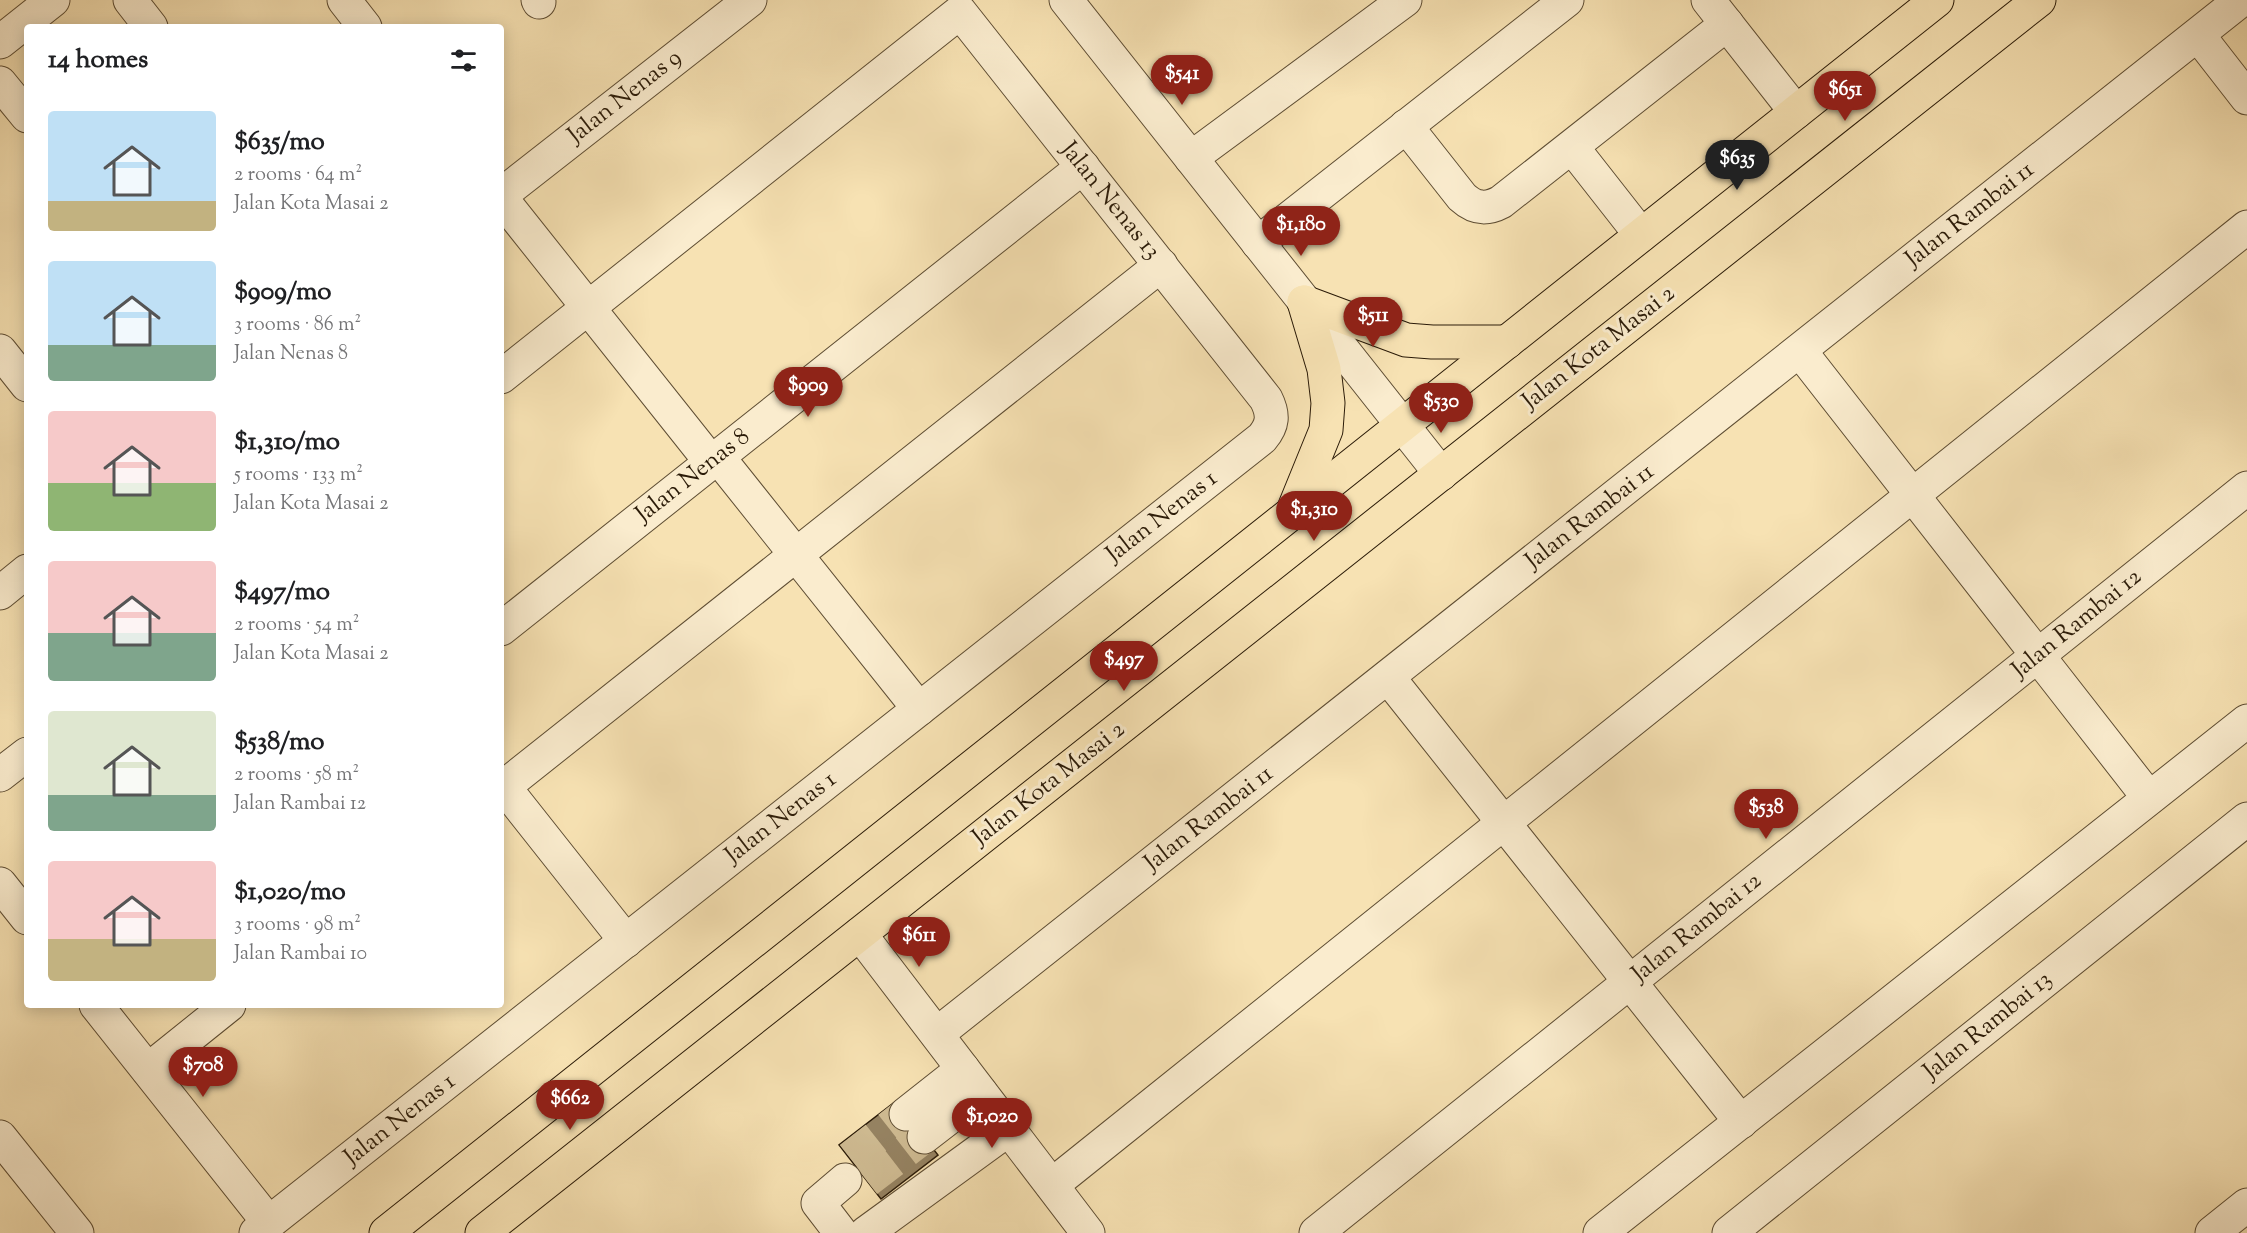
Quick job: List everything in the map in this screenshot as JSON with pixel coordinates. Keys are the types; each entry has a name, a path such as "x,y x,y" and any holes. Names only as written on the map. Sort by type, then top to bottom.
{"main road":[{"path":"386,1233 1937,0"},
{"name":"Jalan Kota Masai 2","path":"482,1233 2039,0"},
{"path":"1304,302 1406,340 1507,342"},
{"path":"1292,513 1326,430 1328,403 1324,369 1304,302"}],"street":[{"path":"0,42 53,0"},
{"path":"129,0 149,24"},
{"path":"344,0 363,24"},
{"name":"Jalan Nenas 9","path":"504,194 750,0"},
{"path":"1066,0 1441,474"},
{"path":"1191,158 1405,0"},
{"path":"1258,243 1567,0"},
{"name":"Jalan Rambai 11","path":"938,1034 2241,0"},
{"name":"Jalan Nenas 13","path":"588,308 960,12 1259,390"},
{"path":"1406,126 1462,197 1471,205 1481,208 1492,207 1572,147 1717,12 1796,112"},
{"path":"2198,35 2247,98"},
{"path":"0,82 24,113"},
{"path":"1572,147 1641,235"},
{"name":"Jalan Nenas 8","path":"504,627 1083,167"},
{"path":"504,200 588,308 714,460 797,555 919,709"},
{"path":"1052,1185 2247,227"},
{"path":"504,784 1161,265"},
{"path":"504,375 588,308"},
{"path":"0,351 24,381"},
{"path":"1800,351 2149,798"},
{"name":"Jalan Nenas 1","path":"263,1228 1262,438 1269,430 1272,420 1271,409 1259,390"},
{"name":"Jalan Rambai 12","path":"1316,1233 2247,488"},
{"path":"0,593 24,573"},
{"path":"1388,677 1741,1122"},
{"path":"1600,1233 2247,721"},
{"path":"0,775 24,756"},
{"path":"504,788 626,941"},
{"name":"Jalan Rambai 13","path":"1729,1233 2247,819"},
{"path":"0,884 24,914"},
{"path":"860,934 1089,1233"},
{"path":"98,1008 148,1070 263,1228"},
{"path":"148,1070 226,1008"},
{"path":"915,1126 972,1081"},
{"path":"866,1233 1009,1129"},
{"path":"0,1137 76,1233"},
{"path":"841,1233 818,1203 854,1173"},
{"path":"2212,1233 2247,1205"}],"building":[{"path":"896,1101 938,1155 881,1199 839,1145"}],"tunnel":[{"path":"850,1158 906,1114"},
{"path":"867,1181 924,1137"}]}
